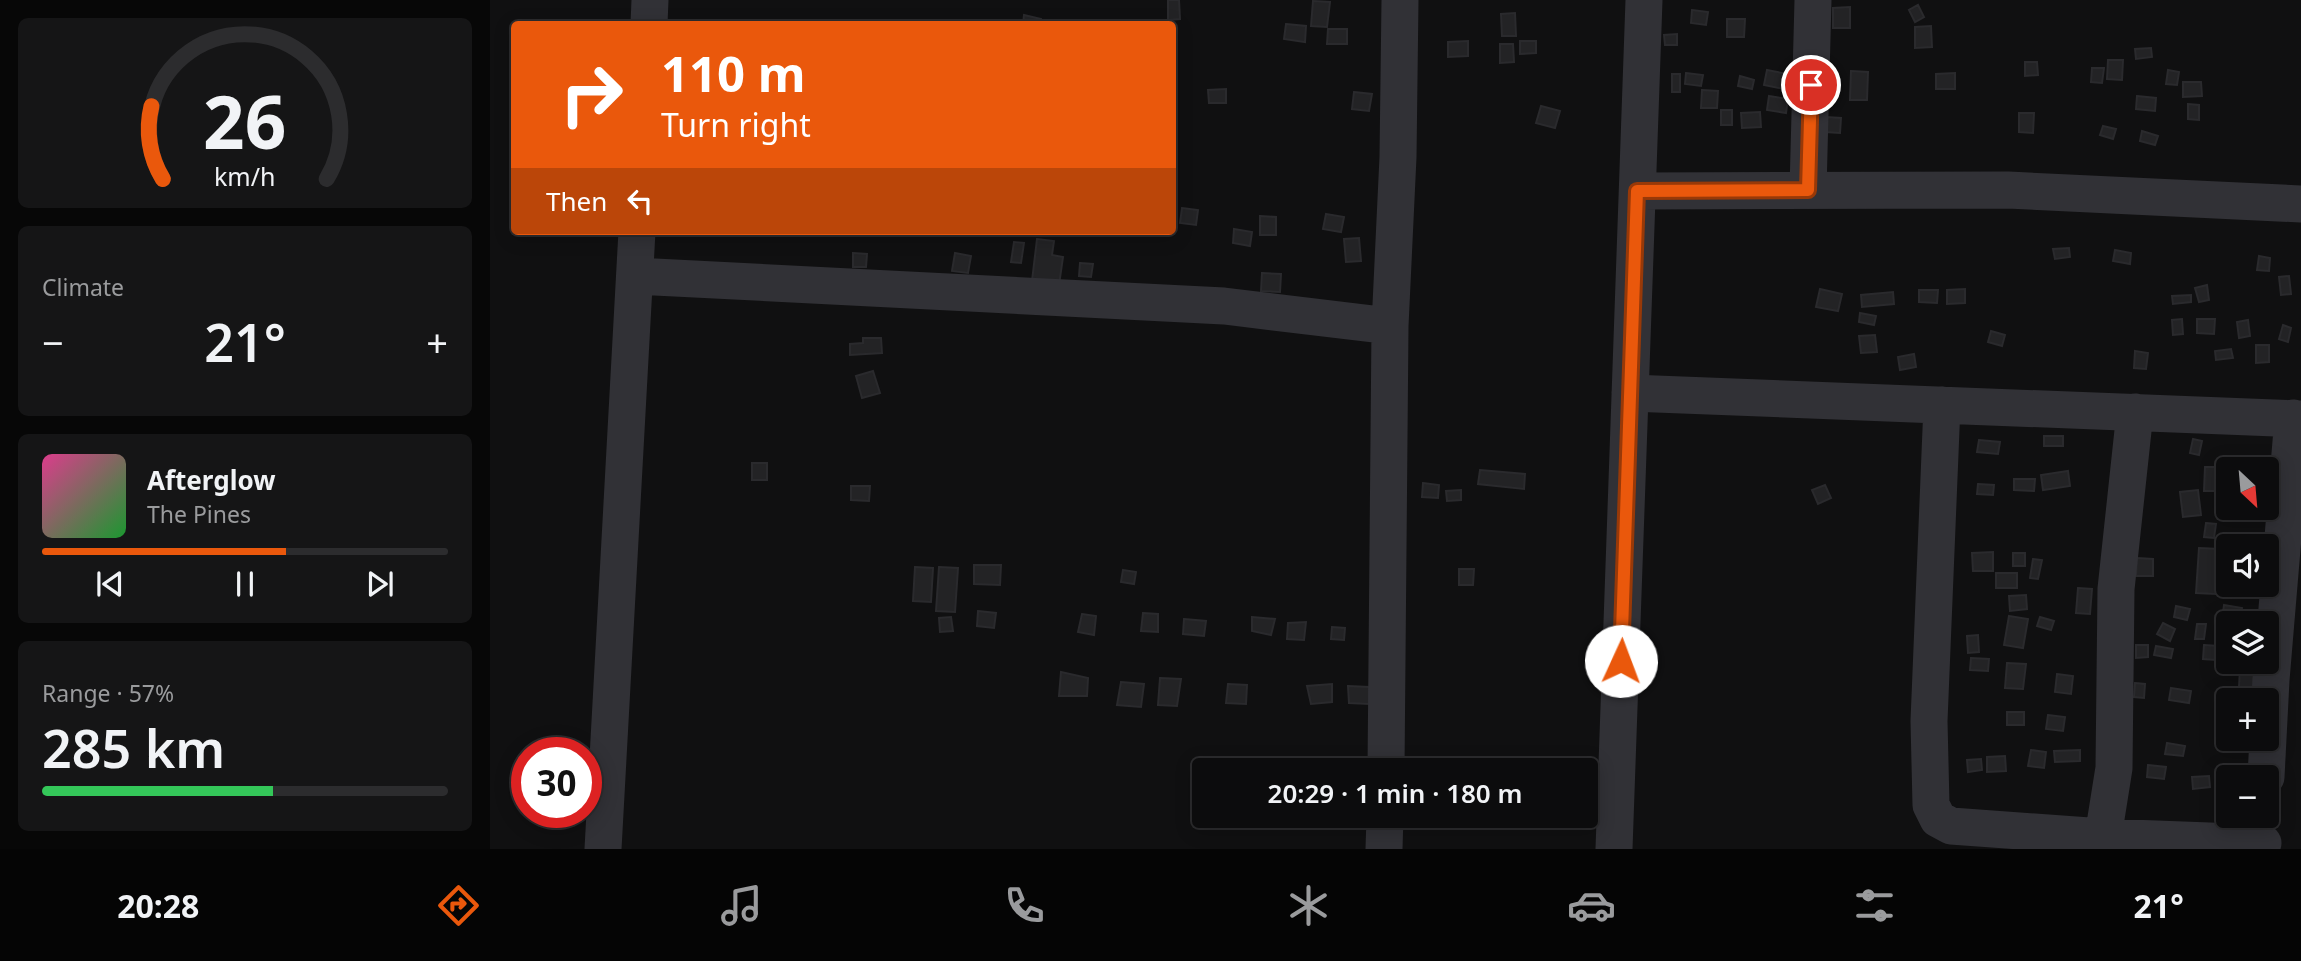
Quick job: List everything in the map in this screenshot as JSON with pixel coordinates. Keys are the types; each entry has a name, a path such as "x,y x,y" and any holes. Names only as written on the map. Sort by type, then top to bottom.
{"street":[{"path":"649,21 650,0"},
{"path":"1385,758 1390,326 1398,157 1400,0"},
{"path":"1615,849 1644,0"},
{"path":"1808,190 1812,0"},
{"path":"1637,191 2008,190 2301,204"},
{"path":"604,849 637,235"},
{"path":"635,276 1224,306 1390,326"},
{"path":"1630,393 2297,418 2271,680 2267,765"},
{"path":"1942,405 1928,721 1931,805 1938,820 1951,826 2103,837 2264,836"},
{"path":"2103,837 2114,768 2116,589 2135,412"},
{"path":"1384,849 1385,828"}],"building":[{"path":"1168,0 1179,0 1180,19 1168,20"},
{"path":"1313,1 1330,2 1327,27 1311,26"},
{"path":"1918,5 1924,17 1915,22 1909,10"},
{"path":"1850,7 1850,28 1833,28 1833,8"},
{"path":"1692,10 1708,12 1706,25 1691,23"},
{"path":"1515,13 1516,36 1502,36 1501,14"},
{"path":"1024,15 1041,19 1041,21 1023,21"},
{"path":"1727,19 1745,19 1744,37 1727,37"},
{"path":"1286,24 1306,26 1305,42 1284,39"},
{"path":"1931,26 1932,47 1915,48 1915,27"},
{"path":"1328,29 1347,29 1347,44 1327,44"},
{"path":"1677,34 1677,45 1665,45 1664,35"},
{"path":"1468,41 1468,56 1448,57 1448,42"},
{"path":"1520,41 1536,41 1536,53 1520,54"},
{"path":"1500,44 1513,44 1514,62 1500,63"},
{"path":"2151,48 2152,57 2136,59 2135,49"},
{"path":"2108,60 2123,60 2122,80 2107,79"},
{"path":"2025,62 2037,62 2038,75 2025,76"},
{"path":"2092,68 2104,68 2102,83 2091,82"},
{"path":"1767,70 1787,74 1784,89 1764,85"},
{"path":"2168,70 2179,72 2177,85 2166,84"},
{"path":"1851,71 1868,72 1867,100 1850,100"},
{"path":"1686,73 1703,75 1701,86 1685,84"},
{"path":"1955,73 1955,89 1936,89 1936,74"},
{"path":"1672,74 1680,74 1680,92 1672,92"},
{"path":"1740,76 1754,80 1752,89 1738,86"},
{"path":"2183,82 2201,82 2202,96 2183,97"},
{"path":"1226,89 1226,103 1209,103 1208,90"},
{"path":"1702,90 1718,91 1717,108 1701,108"},
{"path":"1354,92 1372,94 1369,111 1352,109"},
{"path":"1769,96 1788,99 1786,113 1767,110"},
{"path":"2137,96 2156,98 2155,111 2136,109"},
{"path":"2188,104 2199,105 2199,120 2188,119"},
{"path":"1541,106 1560,111 1555,128 1536,123"},
{"path":"1721,110 1732,110 1732,125 1721,125"},
{"path":"1760,112 1761,127 1742,128 1741,113"},
{"path":"2019,113 2034,113 2033,133 2019,132"},
{"path":"1826,117 1841,118 1840,133 1825,132"},
{"path":"2103,126 2116,129 2113,139 2100,135"},
{"path":"2142,131 2158,136 2155,145 2140,141"},
{"path":"1182,208 1198,210 1196,225 1180,223"},
{"path":"1326,214 1344,217 1341,232 1323,229"},
{"path":"1260,216 1276,217 1276,235 1260,235"},
{"path":"1234,229 1252,232 1250,246 1233,243"},
{"path":"1359,238 1361,261 1346,262 1344,239"},
{"path":"1037,239 1054,241 1052,255 1063,257 1059,285 1032,281"},
{"path":"1014,242 1024,243 1021,263 1011,262"},
{"path":"2069,248 2070,257 2055,259 2053,249"},
{"path":"2115,250 2131,253 2130,264 2113,261"},
{"path":"853,253 867,254 866,267 853,267"},
{"path":"955,253 971,256 968,273 952,271"},
{"path":"2259,256 2270,258 2269,271 2257,270"},
{"path":"1080,263 1093,264 1091,277 1079,276"},
{"path":"1262,273 1281,274 1280,292 1261,291"},
{"path":"2289,276 2291,294 2281,295 2279,277"},
{"path":"2207,285 2209,300 2199,302 2195,288"},
{"path":"1820,289 1842,294 1838,311 1816,307"},
{"path":"1965,289 1965,303 1947,304 1947,290"},
{"path":"1919,290 1938,290 1937,303 1919,302"},
{"path":"1893,292 1894,304 1862,307 1861,295"},
{"path":"2191,295 2191,302 2173,304 2172,296"},
{"path":"1860,313 1876,316 1874,325 1859,322"},
{"path":"2182,319 2183,334 2173,335 2172,320"},
{"path":"2197,319 2215,319 2214,334 2197,333"},
{"path":"2248,320 2250,336 2239,338 2237,322"},
{"path":"2283,325 2291,328 2288,342 2279,339"},
{"path":"1991,331 2005,335 2002,346 1988,342"},
{"path":"1875,335 1877,352 1861,353 1859,336"},
{"path":"863,338 881,338 882,353 850,355 850,344 863,343"},
{"path":"2256,345 2269,345 2269,362 2256,363"},
{"path":"2231,349 2233,358 2216,360 2215,351"},
{"path":"2135,351 2148,353 2146,369 2134,368"},
{"path":"1914,354 1916,367 1900,370 1898,357"},
{"path":"873,371 880,393 862,398 856,376"},
{"path":"2044,436 2063,436 2063,446 2044,446"},
{"path":"2193,439 2202,441 2199,455 2190,453"},
{"path":"1979,440 2000,442 1998,454 1977,452"},
{"path":"752,463 767,463 767,480 752,480"},
{"path":"2205,467 2216,467 2216,491 2204,491"},
{"path":"1480,470 1525,474 1524,489 1478,484"},
{"path":"2068,471 2070,486 2043,490 2041,475"},
{"path":"2014,479 2035,479 2034,491 2014,490"},
{"path":"1423,483 1439,485 1438,498 1422,497"},
{"path":"1978,484 1994,485 1993,495 1977,494"},
{"path":"1825,485 1831,498 1818,504 1812,490"},
{"path":"851,486 870,486 869,501 851,500"},
{"path":"1461,490 1461,500 1447,501 1446,491"},
{"path":"2198,490 2201,515 2183,517 2180,492"},
{"path":"2206,523 2216,524 2214,538 2204,537"},
{"path":"2199,548 2216,549 2216,594 2196,593"},
{"path":"1993,552 1993,571 1973,571 1972,553"},
{"path":"2013,553 2025,553 2025,566 2013,566"},
{"path":"2137,558 2153,559 2153,576 2136,576"},
{"path":"2033,559 2042,560 2038,579 2030,578"},
{"path":"974,565 1001,565 1000,585 974,584"},
{"path":"915,567 933,568 931,602 913,601"},
{"path":"939,567 958,568 955,612 936,611"},
{"path":"1459,569 1474,569 1473,585 1459,585"},
{"path":"1123,570 1136,572 1134,584 1121,582"},
{"path":"1996,573 2017,573 2017,588 1996,588"},
{"path":"2078,588 2092,589 2090,614 2076,613"},
{"path":"2026,595 2027,609 2010,611 2009,596"},
{"path":"2224,605 2242,608 2242,611 2223,611"},
{"path":"2176,606 2190,609 2187,620 2174,617"},
{"path":"978,611 996,613 994,628 977,626"},
{"path":"1143,613 1158,614 1158,632 1141,631"},
{"path":"1082,614 1096,616 1094,635 1078,632"},
{"path":"2009,616 2028,619 2023,648 2004,645"},
{"path":"951,617 953,631 940,632 939,618"},
{"path":"1252,617 1275,619 1271,635 1252,631"},
{"path":"2040,617 2054,621 2051,630 2037,626"},
{"path":"1184,619 1206,621 1204,636 1183,634"},
{"path":"1306,622 1304,640 1287,639 1288,623"},
{"path":"2163,623 2175,629 2170,641 2157,634"},
{"path":"2197,624 2206,624 2204,639 2195,639"},
{"path":"1332,627 1345,628 1344,640 1331,639"},
{"path":"1978,635 1979,652 1968,653 1967,636"},
{"path":"2136,645 2148,645 2148,657 2136,658"},
{"path":"2204,645 2216,646 2216,660 2203,659"},
{"path":"2156,646 2173,649 2171,658 2154,655"},
{"path":"1971,658 1989,659 1988,671 1970,670"},
{"path":"2007,663 2026,664 2023,689 2005,688"},
{"path":"1061,672 1088,678 1087,696 1059,696"},
{"path":"2057,674 2073,676 2071,694 2055,692"},
{"path":"2240,674 2254,674 2253,688 2239,687"},
{"path":"1160,678 1181,679 1177,706 1158,705"},
{"path":"1121,682 1144,684 1141,707 1117,705"},
{"path":"2135,683 2145,684 2144,698 2134,697"},
{"path":"1228,684 1247,685 1246,704 1226,703"},
{"path":"1332,684 1332,702 1311,704 1307,686"},
{"path":"1348,686 1369,687 1369,704 1349,703"},
{"path":"2171,688 2191,691 2189,703 2169,700"},
{"path":"2007,712 2024,712 2024,725 2007,725"},
{"path":"2048,715 2065,717 2063,731 2046,729"},
{"path":"2167,743 2185,746 2183,756 2165,754"},
{"path":"2031,750 2046,752 2044,768 2028,766"},
{"path":"2080,750 2080,761 2055,762 2054,751"},
{"path":"2005,756 2006,771 1987,772 1987,757"},
{"path":"1981,759 1982,770 1968,772 1967,760"},
{"path":"2148,765 2166,767 2164,779 2147,777"},
{"path":"2209,776 2210,787 2193,789 2192,777"}],"route":[{"path":"1621,661 1637,191 1808,190 1811,85"}]}
